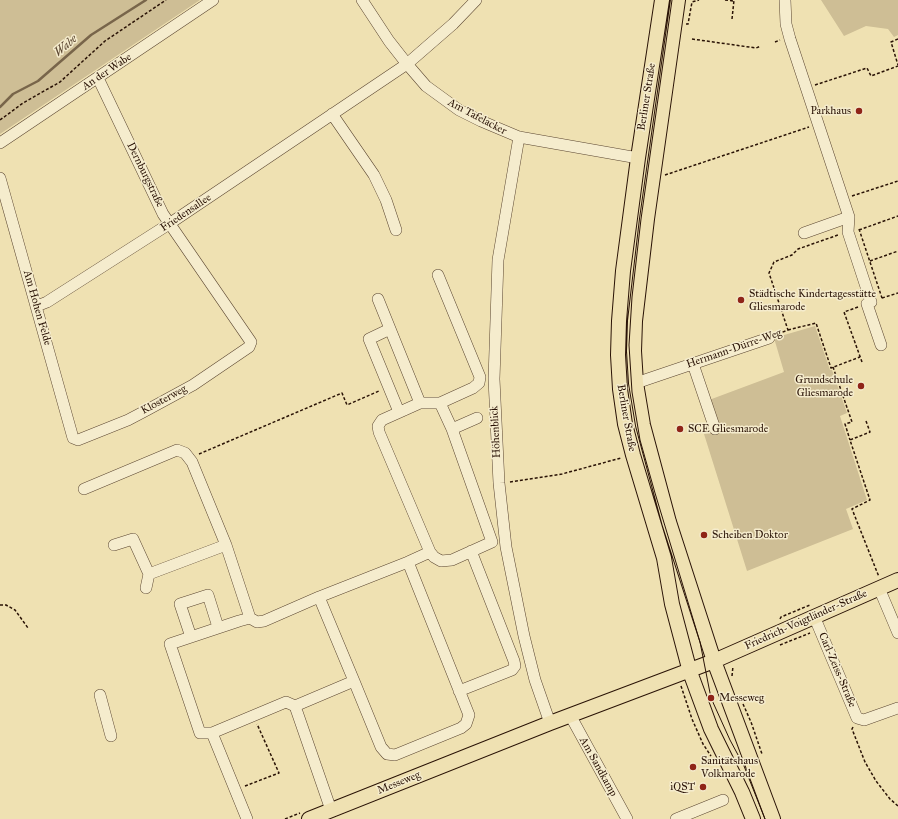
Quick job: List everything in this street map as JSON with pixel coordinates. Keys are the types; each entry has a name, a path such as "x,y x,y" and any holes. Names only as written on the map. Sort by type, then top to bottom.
{"main road":[{"name":"Berliner Straße","path":"662,0 638,158 623,271 618,354 620,389 633,455 664,558 672,604 689,670 711,729 742,792 753,819"},
{"name":"Berliner Straße","path":"678,0 635,320 634,350 636,383 643,425 669,522 714,660 773,819"},
{"name":"Friedrich-Voigtländer-Straße","path":"714,660 814,616 880,584 898,580"},
{"name":"Messeweg","path":"309,819 570,715 714,660"}],"street":[{"name":"An der Wabe","path":"0,143 213,0"},
{"name":"Am Tafelacker","path":"362,0 389,41 426,86 459,110 518,137 638,158"},
{"name":"Friedensallee","path":"37,306 47,302 170,224 407,64 453,24 476,0"},
{"path":"785,0 786,24 849,217 848,232 881,345"},
{"name":"Dernburgstraße","path":"98,78 170,224 251,342 249,347"},
{"path":"332,114 374,174 386,200 396,230"},
{"name":"Höhenblick","path":"518,137 498,260 494,379 499,483 506,548 524,636 535,680 550,723"},
{"name":"Am Hohen Felde","path":"0,178 73,438"},
{"path":"804,233 849,217"},
{"path":"438,275 480,378 479,383 473,388 440,403 420,403 382,420 378,426 379,432 430,552 434,557 441,561 452,560 492,542 452,429 440,403"},
{"path":"378,299 420,403"},
{"path":"390,329 369,339 399,412"},
{"name":"Hermann-Dürre-Weg","path":"636,383 769,338"},
{"name":"Klosterweg","path":"73,438 78,440 128,420 193,385 249,347"},
{"path":"693,364 715,429"},
{"path":"452,429 477,418"},
{"path":"84,489 177,450 185,453 190,458 226,545 250,618 257,622 264,621 430,552"},
{"path":"114,545 133,538 149,574 146,588"},
{"path":"149,574 226,545"},
{"path":"459,690 512,670 515,666 471,551"},
{"path":"319,597 381,747 387,754 395,755 461,728 466,724 469,715 408,562"},
{"path":"880,584 898,633"},
{"path":"191,637 180,604 208,595 218,627"},
{"name":"Carl-Zeiss-Straße","path":"814,616 857,718"},
{"path":"250,618 218,627 170,644 200,732 212,733 286,702 295,706 354,681"},
{"path":"100,695 111,736"},
{"path":"295,706 331,810"},
{"path":"857,718 864,720 898,708"},
{"name":"Am Sandkamp","path":"570,715 626,819"},
{"path":"212,733 247,819"},
{"path":"676,819 723,800"}],"path":[{"path":"0,120 24,103 60,82 105,41 166,0"},
{"path":"688,24 692,2 698,0"},
{"path":"725,0 734,1 732,19"},
{"path":"692,39 756,48 761,46"},
{"path":"807,88 867,68 871,76 898,66 891,42 898,39"},
{"path":"653,179 819,123"},
{"path":"853,196 898,181"},
{"path":"859,230 898,216"},
{"path":"849,217 858,226 882,298"},
{"name":"Hermann-Dürre-Weg","path":"769,338 788,330 769,273 774,262 792,256 798,249 843,233 849,217"},
{"path":"870,261 898,252"},
{"path":"862,362 844,312 898,293"},
{"path":"788,330 816,323 831,368 833,367 852,422 845,424 870,500 852,509 880,584"},
{"path":"833,367 860,357"},
{"path":"190,458 342,393 347,405 389,387"},
{"path":"850,440 870,432 866,421"},
{"path":"499,483 562,474 627,457"},
{"path":"0,605 6,605 15,610 28,628"},
{"path":"236,790 279,773 254,716"},
{"name":"Carl-Zeiss-Straße","path":"857,718 852,730 865,762 876,781 890,799 898,806"}],"shaded area":[{"path":"0,0 200,0 0,134"},
{"path":"821,0 898,0 898,35 894,37 888,29 866,26 844,36"},
{"path":"815,326 847,413 840,416 867,500 846,509 853,529 747,571 704,434 719,430 709,400 784,372 774,338"}],"waterway":[{"name":"Wabe","path":"0,107 13,94 38,81 91,35 146,0"}],"tram line":[{"path":"672,0 641,219 632,297 629,345 632,392 640,440 700,642 711,698 730,740 744,766 765,819"}],"place":[{"name":"Parkhaus","path":"859,111"},
{"name":"Städtische Kindertagesstätte Gliesmarode","path":"741,300"},
{"name":"Grundschule Gliesmarode","path":"861,386"},
{"name":"SCE Gliesmarode","path":"680,429"},
{"name":"Scheiben Doktor","path":"704,535"},
{"name":"Messeweg","path":"711,698"},
{"name":"Sanitätshaus Volkmarode","path":"693,767"},
{"name":"iQST","path":"703,787"}]}
